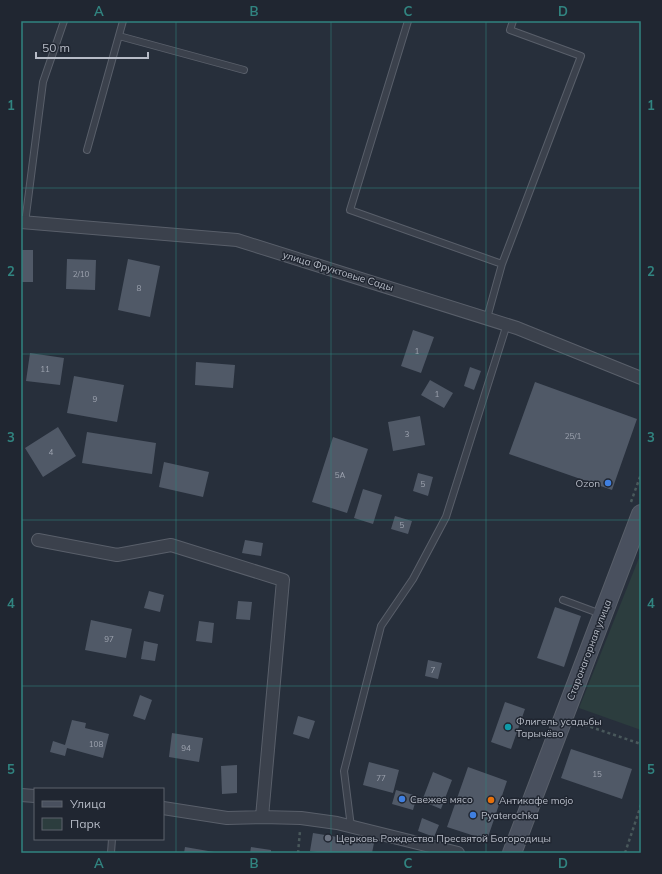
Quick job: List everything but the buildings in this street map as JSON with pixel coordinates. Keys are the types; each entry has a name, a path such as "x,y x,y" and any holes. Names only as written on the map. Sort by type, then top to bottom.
{"main road":[{"name":"Старонагорная улица","path":"512,853 641,514"}],"street":[{"name":"улица Фруктовые Сады","path":"23,223 237,240 507,324 641,378"},
{"path":"38,540 117,555 172,545 283,580 262,817"},
{"path":"21,795 34,796"},
{"path":"164,808 227,818 301,818 337,823 458,853"}],"lane":[{"path":"23,223 43,82 64,21"},
{"path":"87,150 123,21"},
{"path":"408,21 350,210 502,264"},
{"path":"487,318 502,264 581,56 510,30 513,21"},
{"path":"119,36 244,70"},
{"path":"351,827 344,771 381,626 413,579 446,517 507,324"},
{"path":"563,600 603,615"},
{"path":"110,853 112,840"}],"path":[{"path":"564,717 641,744"},
{"path":"625,853 641,805"},
{"path":"298,853 301,818"}],"green space":[{"path":"641,553 641,730 579,708"}],"place":[{"name":"Ozon","path":"608,483"},
{"name":"Флигель усадьбы Тарычёво","path":"508,727"},
{"name":"Свежее мясо","path":"402,799"},
{"name":"Антикафе mojo","path":"491,800"},
{"name":"Pyaterochka","path":"473,815"},
{"name":"Церковь Рождества Пресвятой Богородицы","path":"328,838"}]}
